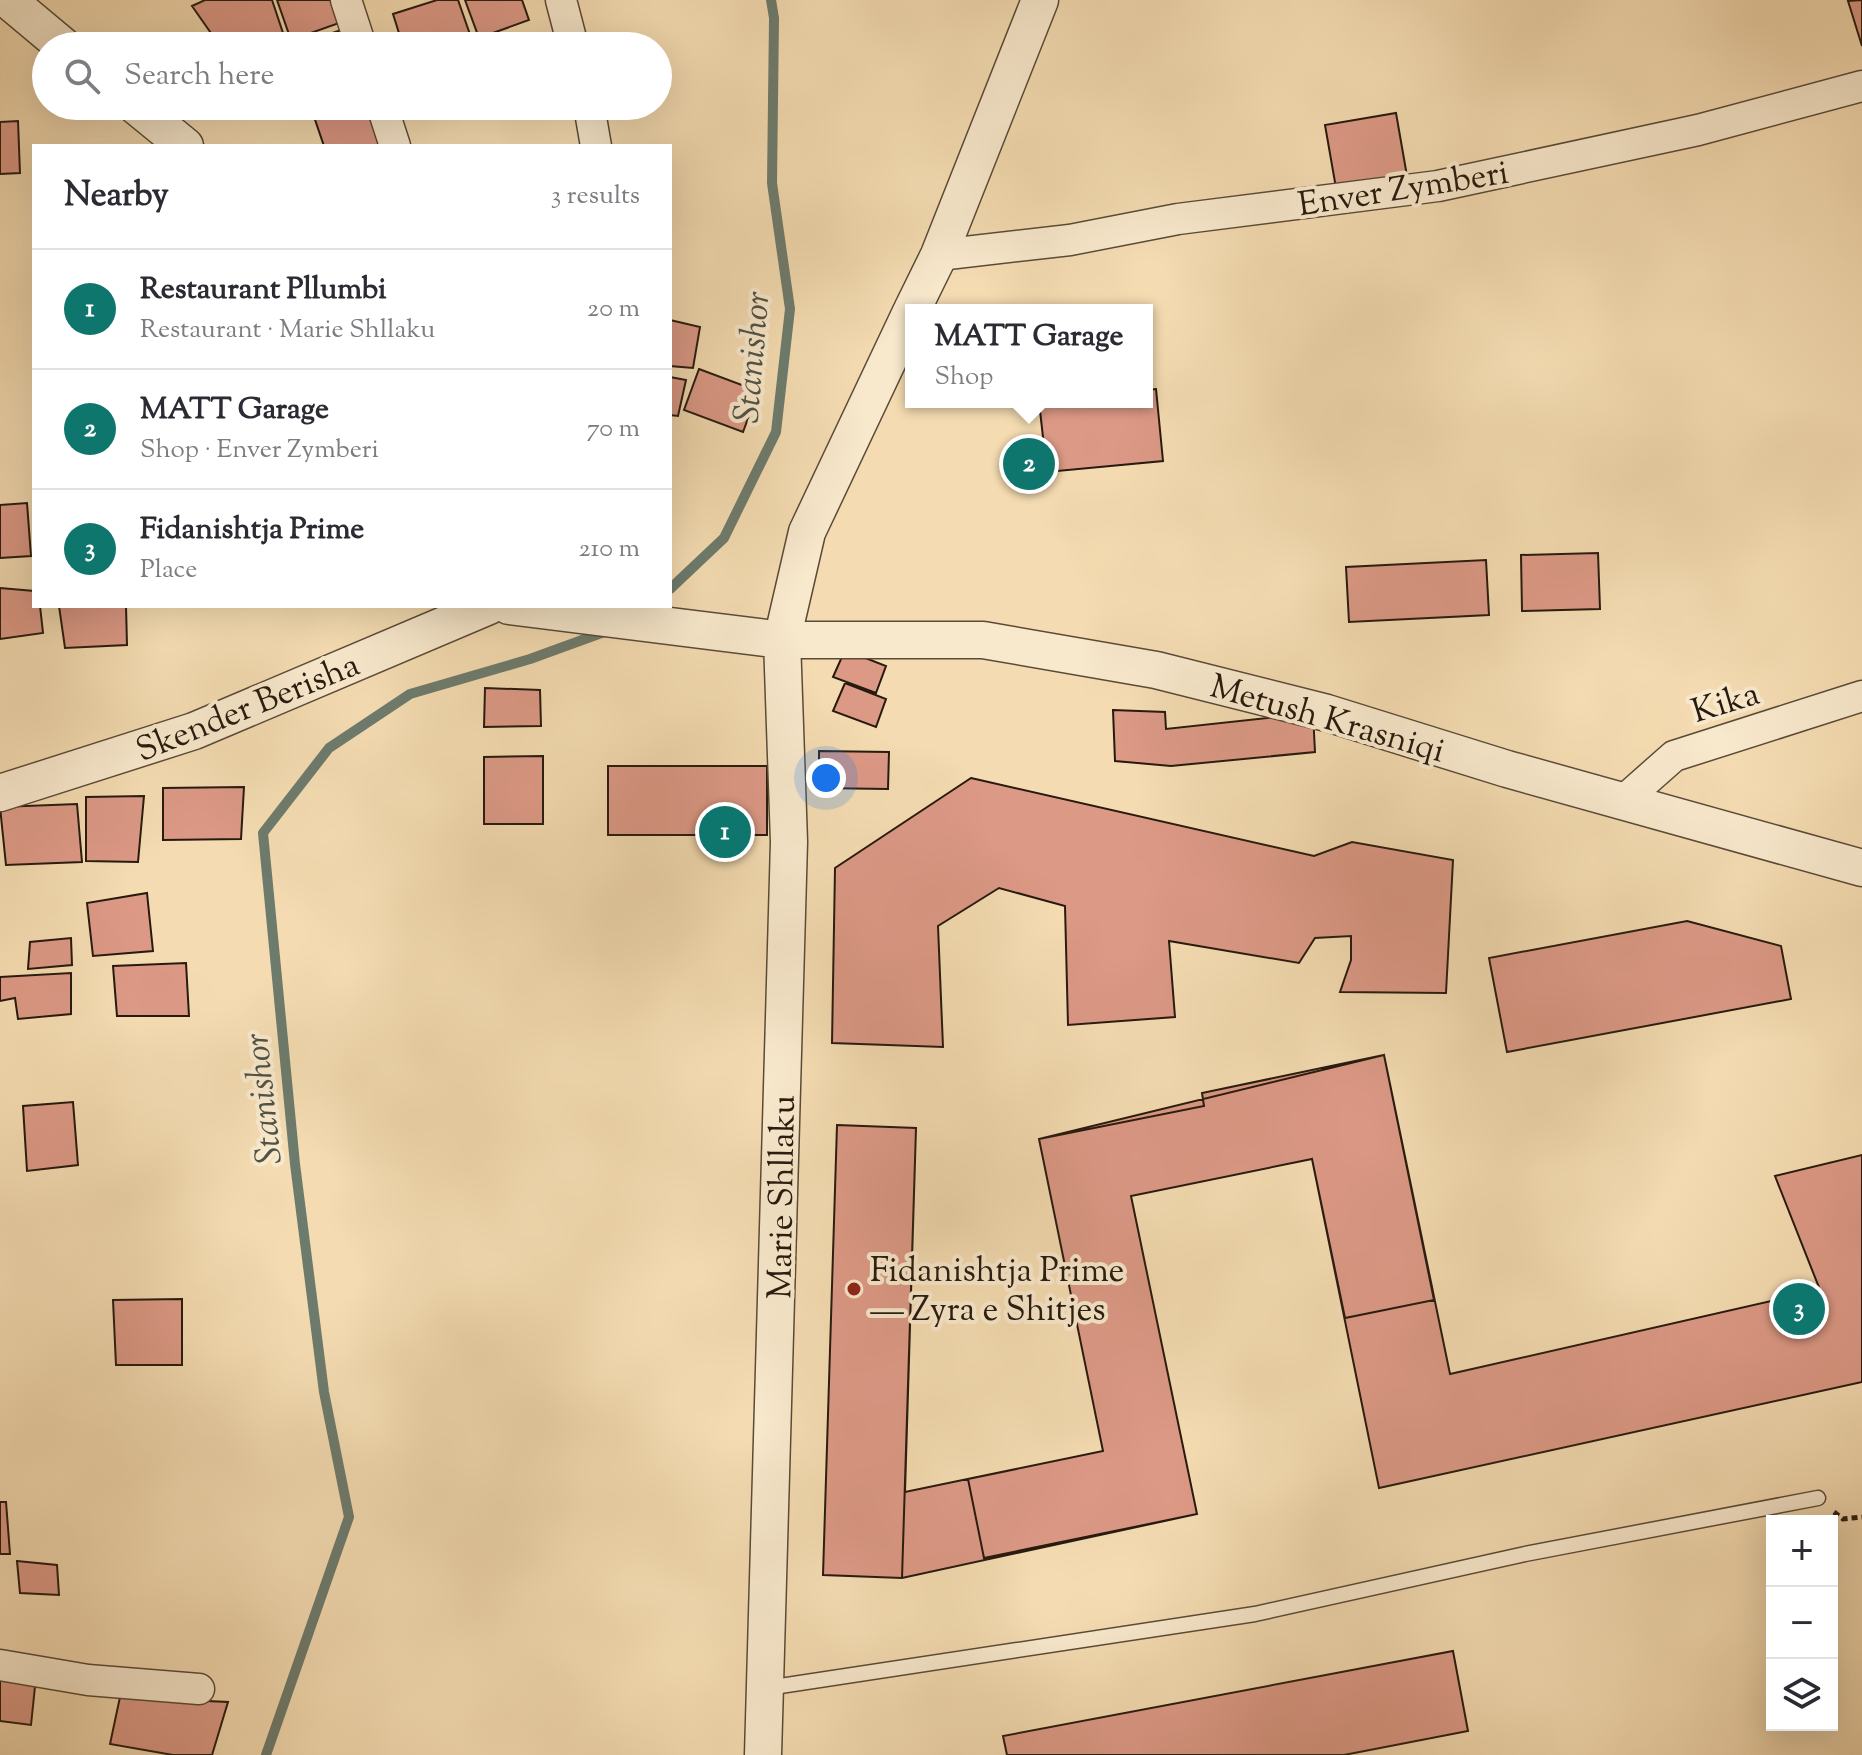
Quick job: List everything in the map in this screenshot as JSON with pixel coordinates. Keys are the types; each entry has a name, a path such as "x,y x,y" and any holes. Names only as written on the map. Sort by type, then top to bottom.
{"street":[{"path":"8,0 46,32"},
{"path":"346,0 356,32"},
{"path":"561,0 569,32"},
{"path":"914,304 939,255 1040,0"},
{"name":"Enver Zymberi","path":"939,255 1070,240 1178,219 1438,186 1698,130 1862,86"},
{"path":"153,120 183,144"},
{"path":"387,120 394,144"},
{"path":"591,120 596,144"},
{"path":"782,640 807,532 905,324"},
{"name":"Skender Berisha","path":"0,793 194,731 484,608"},
{"name":"Metush Krasniqi","path":"525,608 782,640 983,640 1156,670 1327,713 1622,802 1862,868"},
{"name":"Marie Shllaku","path":"763,1755 789,842 782,640"},
{"name":"Kika","path":"1622,802 1674,756 1862,696"},
{"path":"0,1665 88,1680 199,1689"}],"lane":[{"path":"763,1689 1255,1614 1525,1554 1818,1498"}],"building":[{"path":"205,0 272,0 283,32 210,32 192,6"},
{"path":"277,0 338,0 345,21 314,32 288,32"},
{"path":"437,0 458,0 469,32 399,32 393,14"},
{"path":"465,0 522,0 529,20 496,32 477,32"},
{"path":"1862,0 1862,46 1848,1"},
{"path":"1396,113 1407,176 1336,188 1325,125"},
{"path":"315,120 381,120 389,144 323,144"},
{"path":"18,121 20,173 0,174 0,122"},
{"path":"672,320 700,327 693,368 672,366"},
{"path":"699,369 758,391 743,432 684,410"},
{"path":"672,377 686,380 678,416 672,415"},
{"path":"1153,389 1156,389 1163,461 1047,472 1040,408 1153,408"},
{"path":"27,503 31,556 0,558 0,505"},
{"path":"1598,553 1600,609 1522,611 1521,555"},
{"path":"1486,560 1489,615 1349,622 1346,567"},
{"path":"0,588 32,591 32,608 40,608 43,633 0,639"},
{"path":"59,608 126,608 127,645 65,648"},
{"path":"845,650 886,666 876,693 833,677"},
{"path":"845,683 886,699 876,727 833,711"},
{"path":"485,688 540,690 541,726 484,727"},
{"path":"1113,710 1165,712 1166,729 1313,713 1315,752 1171,766 1115,761"},
{"path":"819,751 889,752 888,789 819,788"},
{"path":"543,756 543,824 484,824 484,757"},
{"path":"608,766 767,766 767,835 608,835"},
{"path":"971,778 1314,856 1352,842 1453,860 1446,993 1340,992 1351,960 1351,936 1315,938 1299,963 1169,941 1175,1017 1068,1025 1065,906 999,888 938,926 943,1047 832,1043 835,868"},
{"path":"244,787 241,839 163,840 163,788"},
{"path":"144,796 138,862 86,861 86,797"},
{"path":"77,804 82,862 6,865 0,807"},
{"path":"147,893 153,951 93,956 87,903"},
{"path":"1687,921 1781,946 1791,999 1507,1052 1489,958"},
{"path":"71,938 72,965 28,969 30,942"},
{"path":"186,963 189,1016 117,1016 113,966"},
{"path":"71,973 71,1014 18,1019 15,998 0,1001 0,977"},
{"path":"1384,1055 1434,1300 1345,1318 1312,1159 1131,1196 1197,1514 984,1558 968,1479 1103,1451 1039,1139 1204,1106 1202,1093"},
{"path":"1384,1055 1450,1374 1820,1290 1775,1176 1862,1155 1862,1382 1379,1488 1312,1159 1131,1196 1197,1514 902,1578 823,1575 837,1125 916,1128 905,1492 1103,1451 1039,1139"},
{"path":"73,1102 78,1165 27,1171 23,1106"},
{"path":"837,1125 916,1128 902,1578 823,1575"},
{"path":"182,1299 182,1365 116,1365 113,1300"},
{"path":"0,1502 6,1502 10,1554 0,1554"},
{"path":"17,1561 57,1565 59,1595 20,1593"},
{"path":"1453,1651 1468,1731 1344,1755 1007,1755 1003,1736"},
{"path":"0,1673 36,1677 31,1725 0,1721"},
{"path":"120,1697 228,1702 212,1755 173,1755 110,1744"}],"waterway":[{"name":"Stanishor","path":"672,587 724,538 776,432 790,309 772,183 774,18 771,0"},
{"name":"Stanishor","path":"266,1755 349,1517 324,1392 295,1164 263,833 329,748 410,694 530,659 607,631"}],"place":[{"name":"MATT Garage","path":"1029,464"},
{"name":"Restaurant Pllumbi","path":"725,832"},
{"name":"Fidanishtja Prime — Zyra e Shitjes","path":"854,1289"},
{"name":"Fidanishtja Prime","path":"1799,1309"}]}
